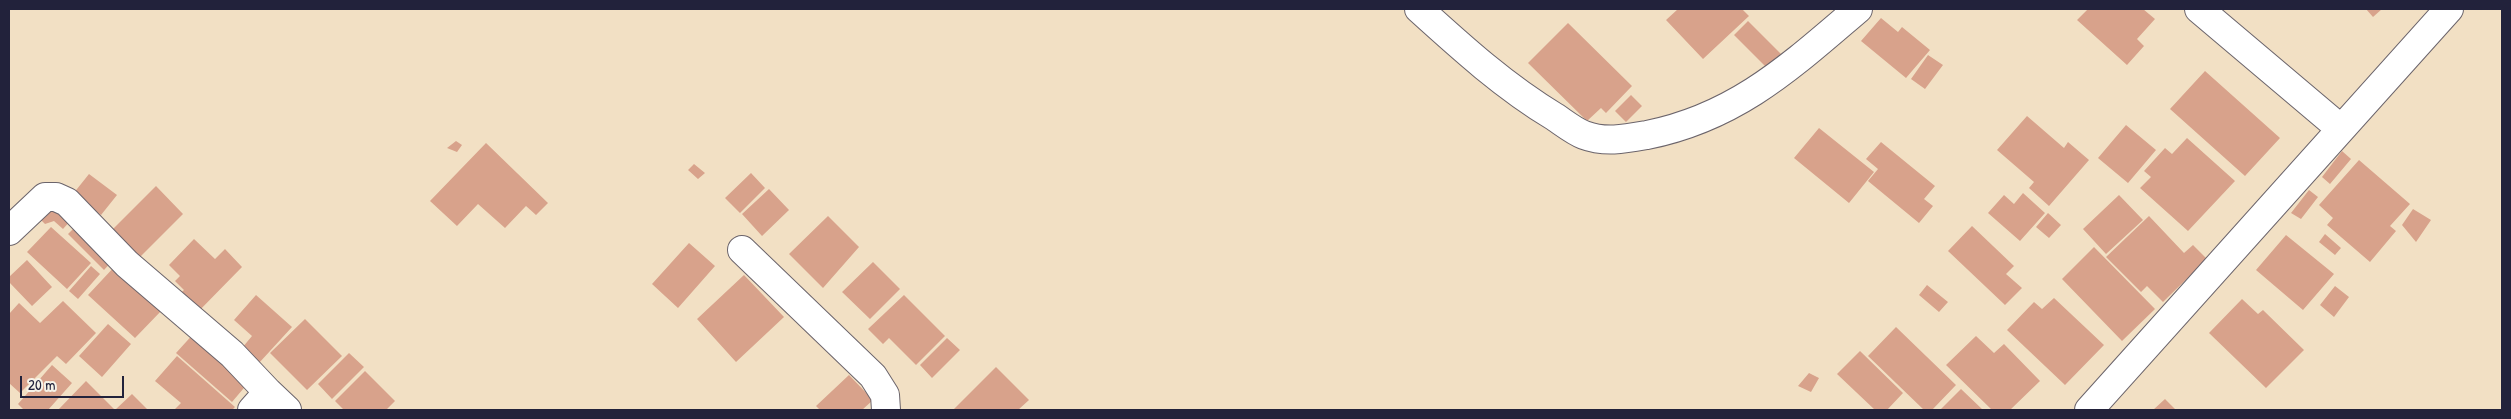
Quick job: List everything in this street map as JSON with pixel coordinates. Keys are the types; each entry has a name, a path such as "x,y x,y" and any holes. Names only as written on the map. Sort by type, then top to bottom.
{"street":[{"path":"1419,9 1475,61 1538,107 1583,135 1612,141 1672,130 1722,111 1774,80 1858,9"},
{"path":"2199,9 2341,130"},
{"path":"2089,410 2449,9"},
{"path":"9,231 45,197 56,197 67,202 127,264 232,354 269,404"},
{"path":"742,250 873,376 885,395 886,410"}],"building":[{"path":"1678,9 1742,9 1749,16 1703,59 1666,20"},
{"path":"2088,9 2143,9 2155,19 2137,39 2144,46 2127,65 2077,20"},
{"path":"2366,9 2382,9 2373,17"},
{"path":"1881,18 1898,32 1902,27 1930,50 1906,78 1861,41"},
{"path":"1748,21 1781,54 1767,68 1734,35"},
{"path":"1568,23 1632,86 1606,113 1601,108 1587,121 1528,63"},
{"path":"1928,55 1943,65 1925,89 1911,79"},
{"path":"2205,71 2280,138 2245,176 2170,109"},
{"path":"1631,95 1642,106 1626,122 1615,111"},
{"path":"2027,116 2064,148 2068,142 2089,160 2049,206 2029,188 2034,182 1997,150"},
{"path":"2126,125 2156,150 2128,183 2098,158"},
{"path":"1819,128 1874,172 1849,203 1794,158"},
{"path":"2187,138 2235,181 2188,231 2140,188 2151,177 2144,171 2165,148 2172,154"},
{"path":"456,141 462,145 457,152 447,148"},
{"path":"1881,142 1935,186 1924,199 1933,206 1919,223 1868,181 1878,169 1866,159"},
{"path":"486,143 548,203 536,215 526,206 505,228 478,204 457,226 430,201"},
{"path":"2342,151 2351,159 2330,184 2322,177"},
{"path":"2359,160 2410,204 2390,226 2396,231 2370,262 2327,225 2333,218 2319,205"},
{"path":"694,164 705,173 698,179 688,170"},
{"path":"751,173 765,188 740,213 725,198"},
{"path":"89,174 117,195 101,215 73,194"},
{"path":"156,186 183,214 136,261 108,234"},
{"path":"769,189 789,210 762,236 742,214"},
{"path":"2309,190 2318,197 2301,219 2291,213"},
{"path":"2023,193 2045,213 2020,241 1988,213 2004,195 2014,204"},
{"path":"2119,195 2143,220 2106,254 2083,229"},
{"path":"56,205 71,220 63,229 54,221 45,224 41,220"},
{"path":"2413,209 2431,220 2416,242 2402,225"},
{"path":"2048,213 2061,225 2049,238 2036,227"},
{"path":"828,216 859,247 823,288 789,254"},
{"path":"2149,216 2184,253 2193,245 2207,259 2163,302 2147,286 2141,292 2106,257"},
{"path":"79,223 115,258 104,270 68,234"},
{"path":"1972,226 2014,266 2006,274 2022,288 2005,305 1948,251"},
{"path":"51,227 91,263 67,289 27,252"},
{"path":"2325,234 2341,248 2335,255 2319,242"},
{"path":"2286,235 2334,274 2303,310 2256,270"},
{"path":"194,239 215,259 225,249 242,267 193,317 174,299 184,290 175,281 180,276 169,265"},
{"path":"689,243 715,266 678,308 652,284"},
{"path":"2094,247 2155,309 2122,341 2062,279"},
{"path":"27,260 52,287 32,306 9,282 9,277"},
{"path":"873,262 900,289 870,319 842,292"},
{"path":"116,265 163,309 135,338 88,295"},
{"path":"91,266 100,274 78,299 69,291"},
{"path":"744,275 784,317 736,362 697,319"},
{"path":"1927,285 1948,302 1939,312 1919,295"},
{"path":"2335,286 2349,297 2334,317 2320,305"},
{"path":"256,295 292,327 259,363 242,348 252,336 234,320"},
{"path":"904,295 945,336 916,365 889,338 883,344 868,329"},
{"path":"2054,298 2104,345 2065,385 2007,330 2034,302 2042,309"},
{"path":"2242,299 2258,314 2263,310 2304,350 2266,388 2209,333"},
{"path":"63,301 96,333 66,364 57,356 20,393 9,383 9,314 19,303 40,323"},
{"path":"305,319 342,356 307,390 270,353"},
{"path":"108,324 131,344 102,377 79,356"},
{"path":"1896,327 1956,385 1932,410 1924,410 1868,356"},
{"path":"196,331 249,382 232,402 176,353"},
{"path":"1976,336 1994,353 2004,344 2040,381 2010,410 1992,410 1946,365"},
{"path":"947,338 960,350 932,378 920,365"},
{"path":"1860,351 1903,393 1887,410 1875,410 1837,374"},
{"path":"349,353 364,367 332,399 318,384"},
{"path":"177,356 235,407 232,410 174,410 181,403 155,381"},
{"path":"52,365 72,383 48,410 24,410 18,404"},
{"path":"996,367 1029,400 1018,410 953,410"},
{"path":"365,371 395,401 386,410 344,410 335,401"},
{"path":"1809,373 1819,378 1811,392 1798,386"},
{"path":"849,375 873,400 862,410 820,410 816,406"},
{"path":"86,381 114,409 58,410"},
{"path":"1961,389 1983,410 1940,410"},
{"path":"132,394 148,410 115,410"},
{"path":"2165,399 2176,410 2153,410"}]}
